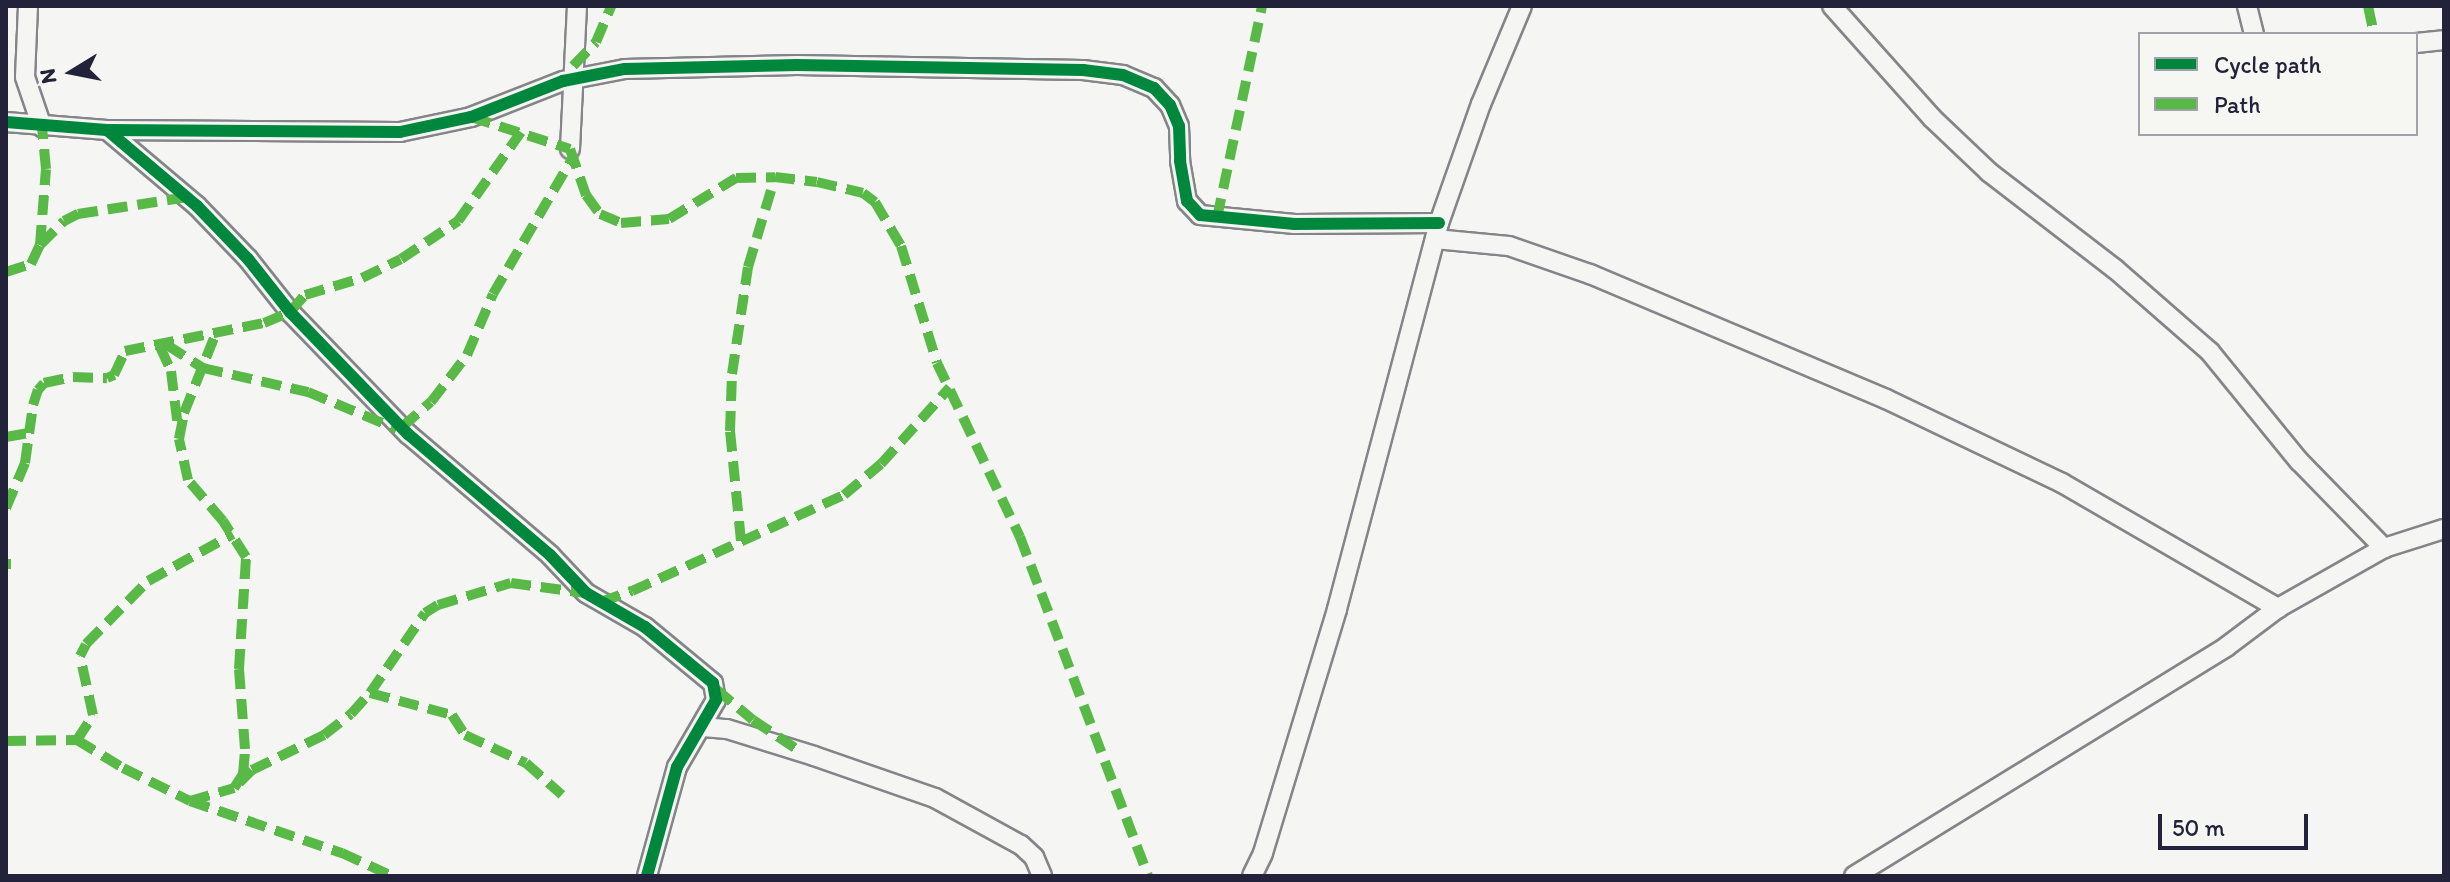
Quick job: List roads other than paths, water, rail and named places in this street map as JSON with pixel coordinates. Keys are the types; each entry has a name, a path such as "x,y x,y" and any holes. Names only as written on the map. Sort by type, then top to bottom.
{"street":[{"path":"28,6 25,77 42,127"},
{"path":"570,149 571,79 577,6"},
{"path":"1252,876 1263,853 1337,609 1437,231 1481,104 1522,6"},
{"path":"1832,6 1932,118 1989,172 2115,269 2210,352 2299,461 2384,548"},
{"path":"2247,6 2254,32"},
{"path":"2418,43 2444,40"},
{"path":"6,122 107,130 400,132 471,117 571,79 625,69 713,65 1083,70 1123,75 1154,88 1170,105 1179,126 1180,161 1187,201 1200,215 1295,224 1437,231 1509,246 1590,274 1886,399 2062,483 2278,608"},
{"path":"107,130 197,206 248,259 290,312 408,434 550,555 586,593 645,627 713,683 717,694 703,727 677,767 647,876"},
{"path":"1854,876 2226,647 2278,608 2384,548 2444,529"},
{"path":"703,727 727,729 935,798 1021,845 1034,857 1042,876"}]}
